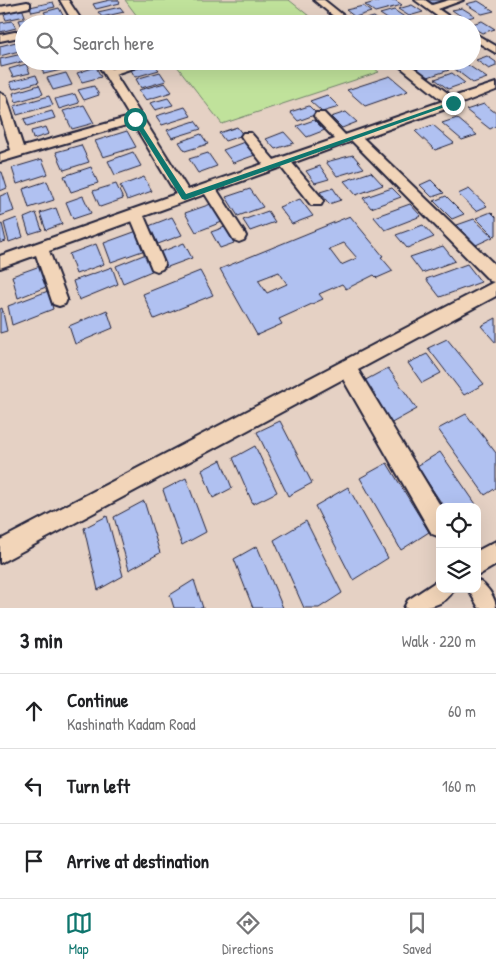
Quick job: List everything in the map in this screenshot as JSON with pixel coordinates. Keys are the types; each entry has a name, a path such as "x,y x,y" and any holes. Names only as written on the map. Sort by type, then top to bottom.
{"street":[{"path":"64,0 71,15"},
{"path":"318,0 337,15"},
{"path":"419,0 441,15"},
{"path":"430,8 459,0"},
{"path":"0,10 27,5"},
{"path":"0,38 15,36"},
{"path":"481,41 496,50"},
{"path":"106,70 185,197"},
{"path":"108,73 118,70"},
{"path":"410,70 453,103"},
{"path":"0,262 453,103 496,86"},
{"path":"0,96 18,152"},
{"path":"320,116 350,139 496,276"},
{"path":"0,158 135,119"},
{"path":"247,136 316,201"},
{"path":"209,189 239,236"},
{"path":"136,214 157,265"},
{"path":"41,248 59,299"},
{"path":"0,552 496,288"},
{"path":"346,367 436,519"},
{"path":"481,562 496,552"},
{"path":"416,608 437,593"},
{"path":"480,593 489,608"}],"green space":[{"path":"125,0 289,0 308,15 136,15"},
{"path":"180,70 376,70 379,72 222,124"}],"building":[{"path":"118,0 120,3 96,9 93,4"},
{"path":"382,0 395,0 402,5 375,12 365,5"},
{"path":"421,0 452,0 430,6"},
{"path":"478,1 494,11 482,14 466,4"},
{"path":"53,2 55,7 32,12 30,7"},
{"path":"412,5 423,12 407,15 398,9"},
{"path":"363,6 371,12 352,15 346,10"},
{"path":"120,7 124,12 100,15 98,12"},
{"path":"22,8 25,15 15,15 15,18 6,20 3,12"},
{"path":"59,8 63,15 46,15 44,12"},
{"path":"462,8 473,15 459,15 452,10"},
{"path":"394,10 402,15 382,15 380,14"},
{"path":"12,21 15,28 0,32 0,23"},
{"path":"482,21 495,29 482,33"},
{"path":"15,42 15,52 0,56 0,46"},
{"path":"15,56 15,64 1,67 0,59"},
{"path":"487,56 496,62 496,66 489,69 481,63 481,58"},
{"path":"15,67 15,70 29,70 30,73 13,77 9,69"},
{"path":"42,70 61,70 44,74"},
{"path":"86,70 98,70 101,77 82,82 77,73"},
{"path":"131,70 159,70 135,77"},
{"path":"419,70 449,70 428,77"},
{"path":"456,70 475,70 487,78 473,83"},
{"path":"160,72 166,81 141,88 136,79"},
{"path":"66,73 72,85 53,90 47,78"},
{"path":"452,73 465,83 448,89 435,79"},
{"path":"36,75 39,82 13,89 10,82"},
{"path":"390,76 408,91 365,106 347,90"},
{"path":"165,83 172,92 146,100 139,90"},
{"path":"39,85 43,94 16,102 13,93"},
{"path":"94,86 99,95 84,100 78,90"},
{"path":"75,94 79,103 59,109 55,99"},
{"path":"327,95 339,107 322,112 310,101"},
{"path":"49,96 53,105 17,115 14,106"},
{"path":"168,98 173,105 155,110 150,103"},
{"path":"484,104 496,113 496,126 490,129 466,110"},
{"path":"84,105 94,123 72,129 63,111"},
{"path":"309,106 317,114 298,121 290,112"},
{"path":"185,107 191,116 162,125 156,116"},
{"path":"52,111 55,118 27,126 24,119"},
{"path":"346,112 357,122 342,128 331,117"},
{"path":"457,118 477,135 462,140 442,123"},
{"path":"314,120 325,130 307,137 297,126"},
{"path":"195,121 201,129 172,138 167,130"},
{"path":"433,125 454,143 435,150 415,131"},
{"path":"46,127 49,134 33,139 31,131"},
{"path":"237,127 243,135 225,141 219,133"},
{"path":"127,131 136,147 103,157 95,141"},
{"path":"284,132 294,143 275,149 266,139"},
{"path":"201,134 208,144 185,151 179,142"},
{"path":"247,141 258,154 233,163 223,150"},
{"path":"81,145 89,162 64,170 56,152"},
{"path":"133,152 141,166 115,175 108,161"},
{"path":"208,153 217,166 198,173 189,159"},
{"path":"353,155 364,168 337,176 326,162"},
{"path":"42,159 48,174 17,184 12,168"},
{"path":"320,166 329,179 315,183 306,171"},
{"path":"91,167 98,183 71,192 64,176"},
{"path":"0,172 2,172 7,188 0,191"},
{"path":"371,172 383,185 356,195 344,181"},
{"path":"144,177 152,191 127,200 120,186"},
{"path":"431,180 444,193 432,197 420,185"},
{"path":"47,181 54,200 29,208 23,189"},
{"path":"116,184 123,199 100,207 93,191"},
{"path":"333,188 341,200 329,204 320,192"},
{"path":"392,188 401,197 371,208 363,198"},
{"path":"250,189 263,207 238,216 226,197"},
{"path":"469,189 487,206 476,211 458,194"},
{"path":"8,193 14,211 0,216 0,196"},
{"path":"83,196 91,213 73,219 66,202"},
{"path":"446,196 464,214 452,219 434,201"},
{"path":"300,199 313,216 292,224 279,207"},
{"path":"211,204 222,222 196,232 185,213"},
{"path":"410,204 421,216 385,230 374,217"},
{"path":"56,208 62,224 46,230 40,213"},
{"path":"268,211 275,222 250,231 243,220"},
{"path":"491,212 496,217 496,235 494,236 476,218"},
{"path":"36,213 42,230 29,234 24,218"},
{"path":"350,216 393,271 377,278 374,275 346,289 342,284 319,294 323,299 279,319 282,324 257,335 220,269","holes":["344,243 357,258 341,265 329,249","279,272 287,284 267,293 258,280"]},
{"path":"172,217 182,235 158,244 149,226"},
{"path":"17,218 23,237 9,242 4,223"},
{"path":"474,219 493,237 476,245 457,225"},
{"path":"2,224 6,241 0,243 0,225"},
{"path":"423,225 434,237 407,248 396,235"},
{"path":"225,227 234,243 220,248 211,232"},
{"path":"137,231 145,250 111,262 104,243"},
{"path":"184,243 192,258 165,268 158,253"},
{"path":"96,244 104,264 76,274 69,254"},
{"path":"443,246 455,261 422,273 410,257"},
{"path":"146,254 154,270 123,283 116,266"},
{"path":"467,264 481,282 440,297 426,279"},
{"path":"40,266 46,287 18,298 12,276"},
{"path":"112,267 118,284 79,300 73,281"},
{"path":"200,271 213,295 154,319 143,294"},
{"path":"48,291 53,309 12,325 8,306"},
{"path":"2,308 7,331 0,333 0,309"},
{"path":"107,310 113,328 75,344 69,326"},
{"path":"496,318 496,343 481,326"},
{"path":"447,339 484,384 464,395 428,348"},
{"path":"427,354 441,373 422,383 408,363"},
{"path":"388,368 417,409 388,425 360,383"},
{"path":"466,414 496,453 496,488 485,495 438,429"},
{"path":"280,421 312,483 288,496 257,432"},
{"path":"255,446 277,492 253,504 233,458"},
{"path":"440,452 475,503 441,503 417,466"},
{"path":"221,460 232,488 213,498 202,470"},
{"path":"387,463 429,532 401,550 360,478"},
{"path":"186,478 206,532 182,545 163,490"},
{"path":"348,487 388,558 353,580 315,506"},
{"path":"144,501 160,553 129,570 114,517"},
{"path":"107,516 123,576 98,590 84,528"},
{"path":"306,521 342,593 319,608 304,608 274,540"},
{"path":"257,546 283,608 253,608 234,559"},
{"path":"194,580 203,608 174,608 170,595"}],"route":[{"path":"135,119 185,197 453,103"}]}
